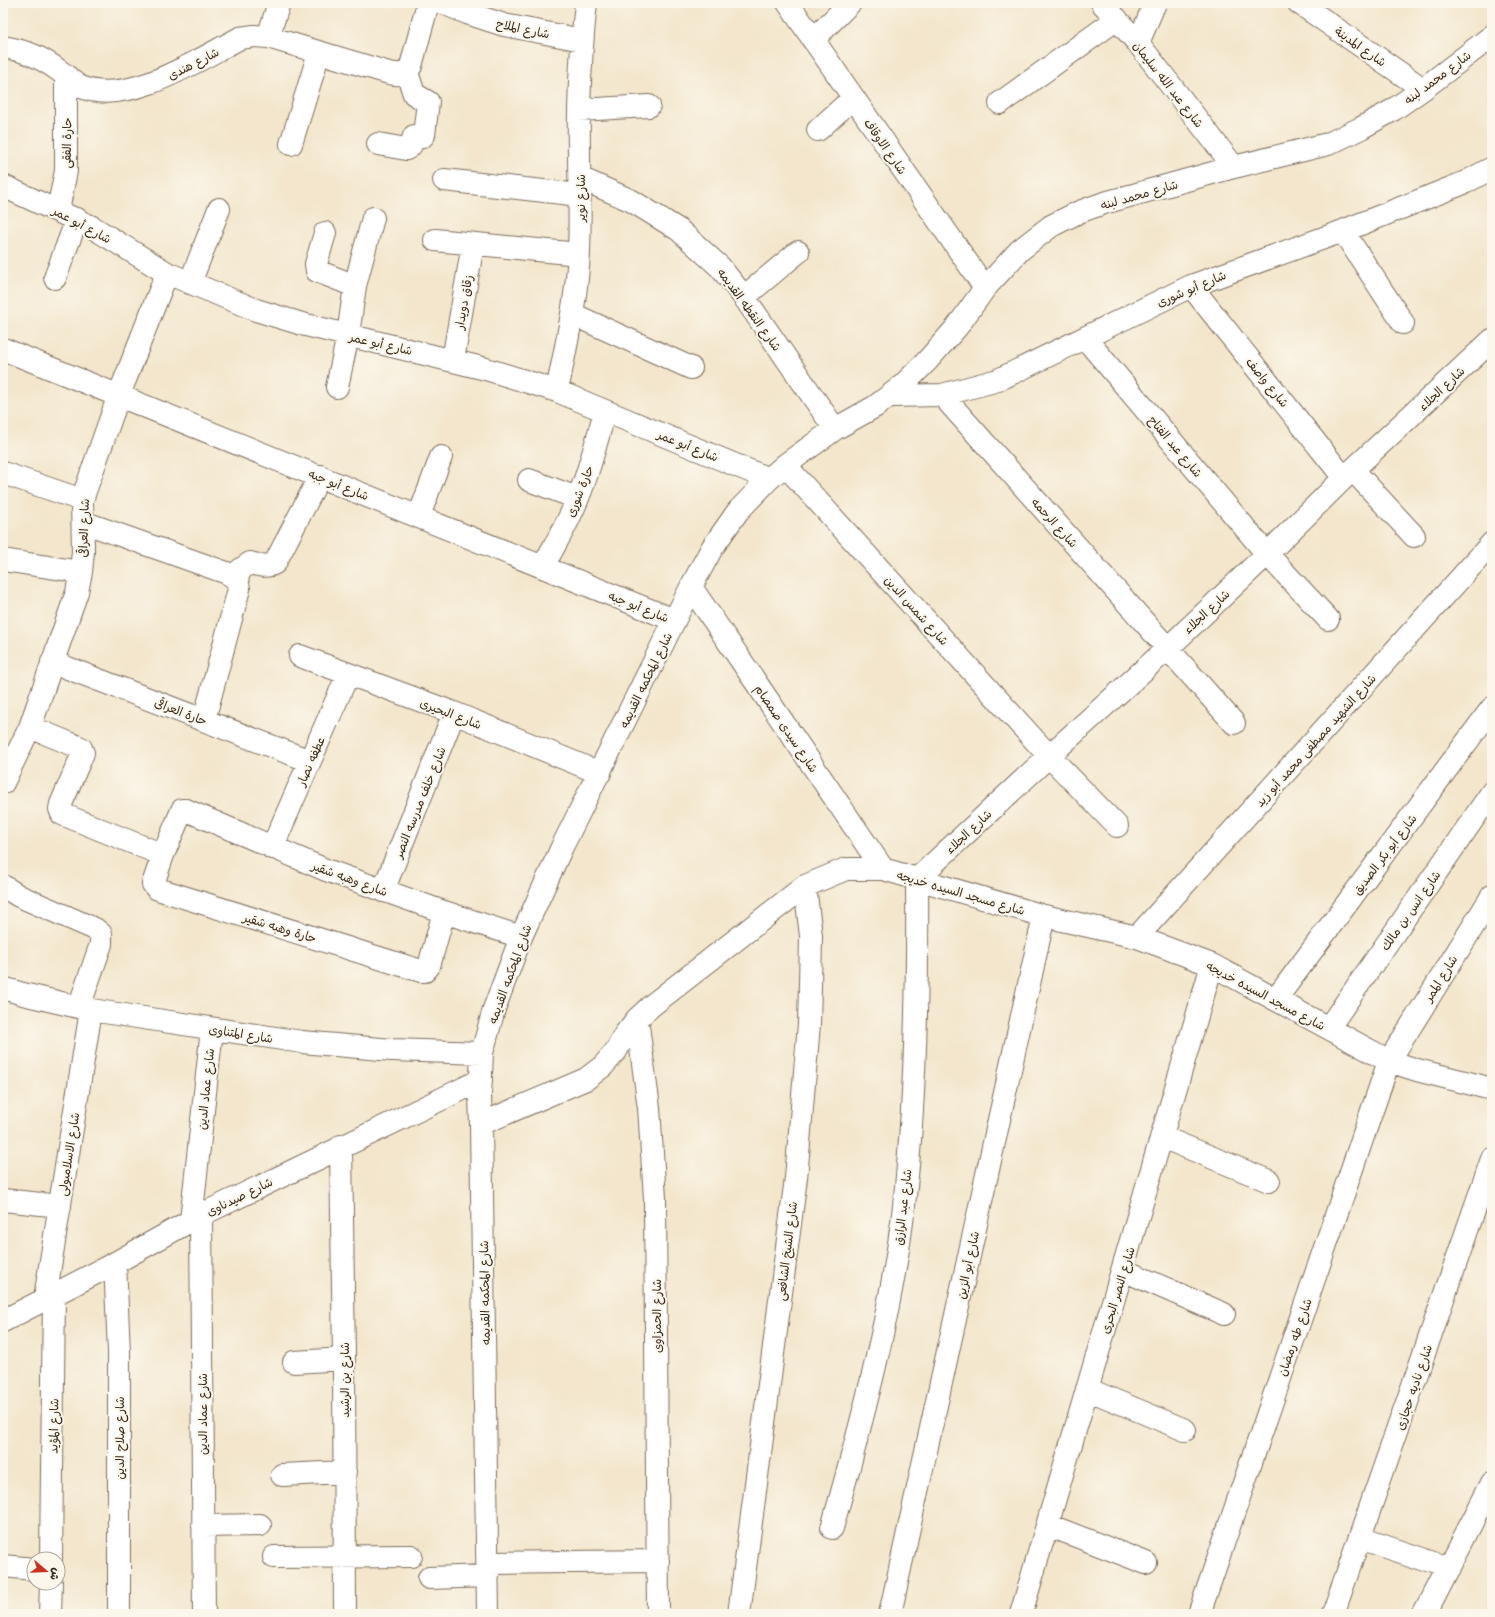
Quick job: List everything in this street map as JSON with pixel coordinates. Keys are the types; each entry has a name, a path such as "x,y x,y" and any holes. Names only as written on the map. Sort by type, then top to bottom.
{"street":[{"path":"268,37 279,3"},
{"path":"378,144 406,149 410,148 414,136 424,136 428,102 414,94 398,73 411,66 428,3"},
{"name":"شارع الملاح","path":"443,3 504,26 582,40"},
{"name":"شارع نوير","path":"557,391 572,314 579,254 579,110 582,40 586,3"},
{"name":"شارع الاوقاف","path":"788,3 985,288"},
{"path":"813,40 850,3"},
{"name":"شارع عبد الله سليمان","path":"1102,3 1138,44 1234,167"},
{"path":"1138,44 1155,3"},
{"name":"شارع المدينة","path":"1299,3 1423,89"},
{"path":"1000,104 1117,19"},
{"name":"شارع هندى","path":"3,47 23,50 47,62 80,86 97,90 127,90 159,80 240,38 254,36 268,37 319,53 398,73"},
{"name":"شارع محمد لبنه","path":"835,429 876,406 902,386 927,361 957,327 985,288 1020,250 1051,226 1079,212 1104,203 1234,167 1328,144 1393,110 1492,36"},
{"path":"291,144 319,53"},
{"name":"حارة الفقى","path":"55,278 67,215 66,75"},
{"path":"818,130 853,98"},
{"path":"579,110 649,106"},
{"name":"شارع أبو شورى","path":"889,396 942,395 998,380 1191,286 1343,231 1466,182 1492,168"},
{"name":"شارع النقطه القديمه","path":"444,180 580,186 632,202 679,230 720,267 744,297 835,429"},
{"name":"شارع أبو عمر","path":"3,188 92,227 167,273 256,310 302,324 453,360 557,391 769,479"},
{"path":"190,283 219,208"},
{"path":"337,387 348,335 355,286 374,218"},
{"path":"1343,231 1404,323"},
{"path":"325,233 316,264 317,271 355,286"},
{"path":"435,240 579,254"},
{"name":"زقاق دويدار","path":"453,360 473,244"},
{"path":"744,297 798,252"},
{"name":"شارع العراقى","path":"3,783 30,727 76,592 81,572 83,551 82,500 119,395 167,273"},
{"name":"شارع واصف","path":"1191,286 1349,474 1414,536"},
{"path":"572,314 691,368"},
{"name":"شارع عبد الفتاح","path":"1085,338 1267,554 1328,619"},
{"name":"شارع الجلاء","path":"917,879 1168,648 1349,474 1492,340"},
{"name":"شارع أبو جبه","path":"3,349 674,620"},
{"name":"شارع الرحمه","path":"942,395 1234,723"},
{"name":"حارة شورى","path":"543,567 570,518 590,465 605,411"},
{"name":"شارع المحكمه القديمه","path":"488,1614 480,1095 482,1053 494,1010 521,937 562,847 600,773 674,620 716,542 738,512 769,479 785,465 835,429"},
{"path":"419,516 441,457"},
{"name":"شارع شمس الدين","path":"785,465 1049,756 1117,826"},
{"path":"3,473 82,500"},
{"path":"204,720 239,589 237,579 240,570 250,563 264,566 271,565 278,559 320,476"},
{"path":"529,480 577,498"},
{"path":"82,522 227,573 237,579"},
{"name":"شارع الشهيد مصطفى محمد أبو زيد","path":"1137,937 1492,543"},
{"path":"3,560 81,572"},
{"name":"شارع سيدى صمصام","path":"691,587 883,869"},
{"name":"شارع البحيرى","path":"300,656 454,714 600,773"},
{"name":"حارة العراقى","path":"52,662 310,760"},
{"name":"عطفه نصار","path":"272,848 348,674"},
{"name":"شارع أبو بكر الصديق","path":"1276,999 1492,708"},
{"name":"شارع خلف مدرسه النصر","path":"383,891 454,714"},
{"path":"30,727 81,748 83,753 61,804 60,809 62,814 163,855"},
{"name":"شارع انس بن مالك","path":"1329,1027 1492,792"},
{"name":"شارع وهبه شقير","path":"182,810 190,810 272,848 326,870 444,912 521,937"},
{"name":"حارة وهبه شقير","path":"182,810 154,879 153,884 156,888 422,971 426,971 429,966 444,912"},
{"name":"شارع مسجد السيده خديجه","path":"481,1124 586,1079 603,1066 616,1051 625,1034 637,1019 651,1006 805,886 846,869 883,869 1044,916 1137,937 1212,965 1329,1027 1359,1046 1389,1060 1417,1070 1492,1089"},
{"name":"شارع عبد الرازق","path":"832,1528 862,1423 883,1331 904,1207 914,1098 918,988 917,879"},
{"name":"شارع الاسلامبولى","path":"3,886 19,896 95,929 101,934 101,944 85,1008 50,1296"},
{"name":"شارع الشيخ الشافعى","path":"740,1614 796,1178 809,1024 811,936 805,886"},
{"name":"شارع الممر","path":"1389,1060 1492,896"},
{"name":"شارع أبو الزين","path":"890,1614 1044,916"},
{"name":"شارع النصر البحرى","path":"1021,1614 1212,965"},
{"name":"شارع المتناوى","path":"3,988 85,1008 302,1042 392,1050 482,1053"},
{"name":"شارع الحمزاوى","path":"637,1019 649,1108 655,1198 658,1614"},
{"name":"شارع عماد الدين","path":"204,1614 196,1217 212,1029"},
{"name":"شارع طه رمضان","path":"1199,1614 1389,1060"},
{"name":"شارع صيدناوى","path":"3,1321 115,1263 196,1217 481,1080"},
{"path":"1162,1136 1269,1181"},
{"name":"شارع بن الرشيد","path":"341,1146 345,1472 345,1614"},
{"name":"شارع ناديه حجازى","path":"1333,1614 1492,1159"},
{"path":"3,1200 60,1206"},
{"name":"شارع صلاح الدين","path":"115,1263 119,1352 118,1614"},
{"path":"1123,1270 1224,1314"},
{"name":"شارع المؤيد","path":"50,1296 51,1551"},
{"path":"294,1362 344,1359"},
{"path":"1087,1389 1184,1430"},
{"path":"282,1475 345,1472"},
{"path":"1425,1614 1492,1483"},
{"path":"203,1526 260,1525"},
{"path":"1048,1525 1146,1563"},
{"path":"1360,1538 1449,1568"},
{"path":"274,1557 411,1556"},
{"path":"429,1578 488,1570 658,1561"},
{"path":"3,1566 26,1568"},
{"path":"50,1614 51,1591"}]}
